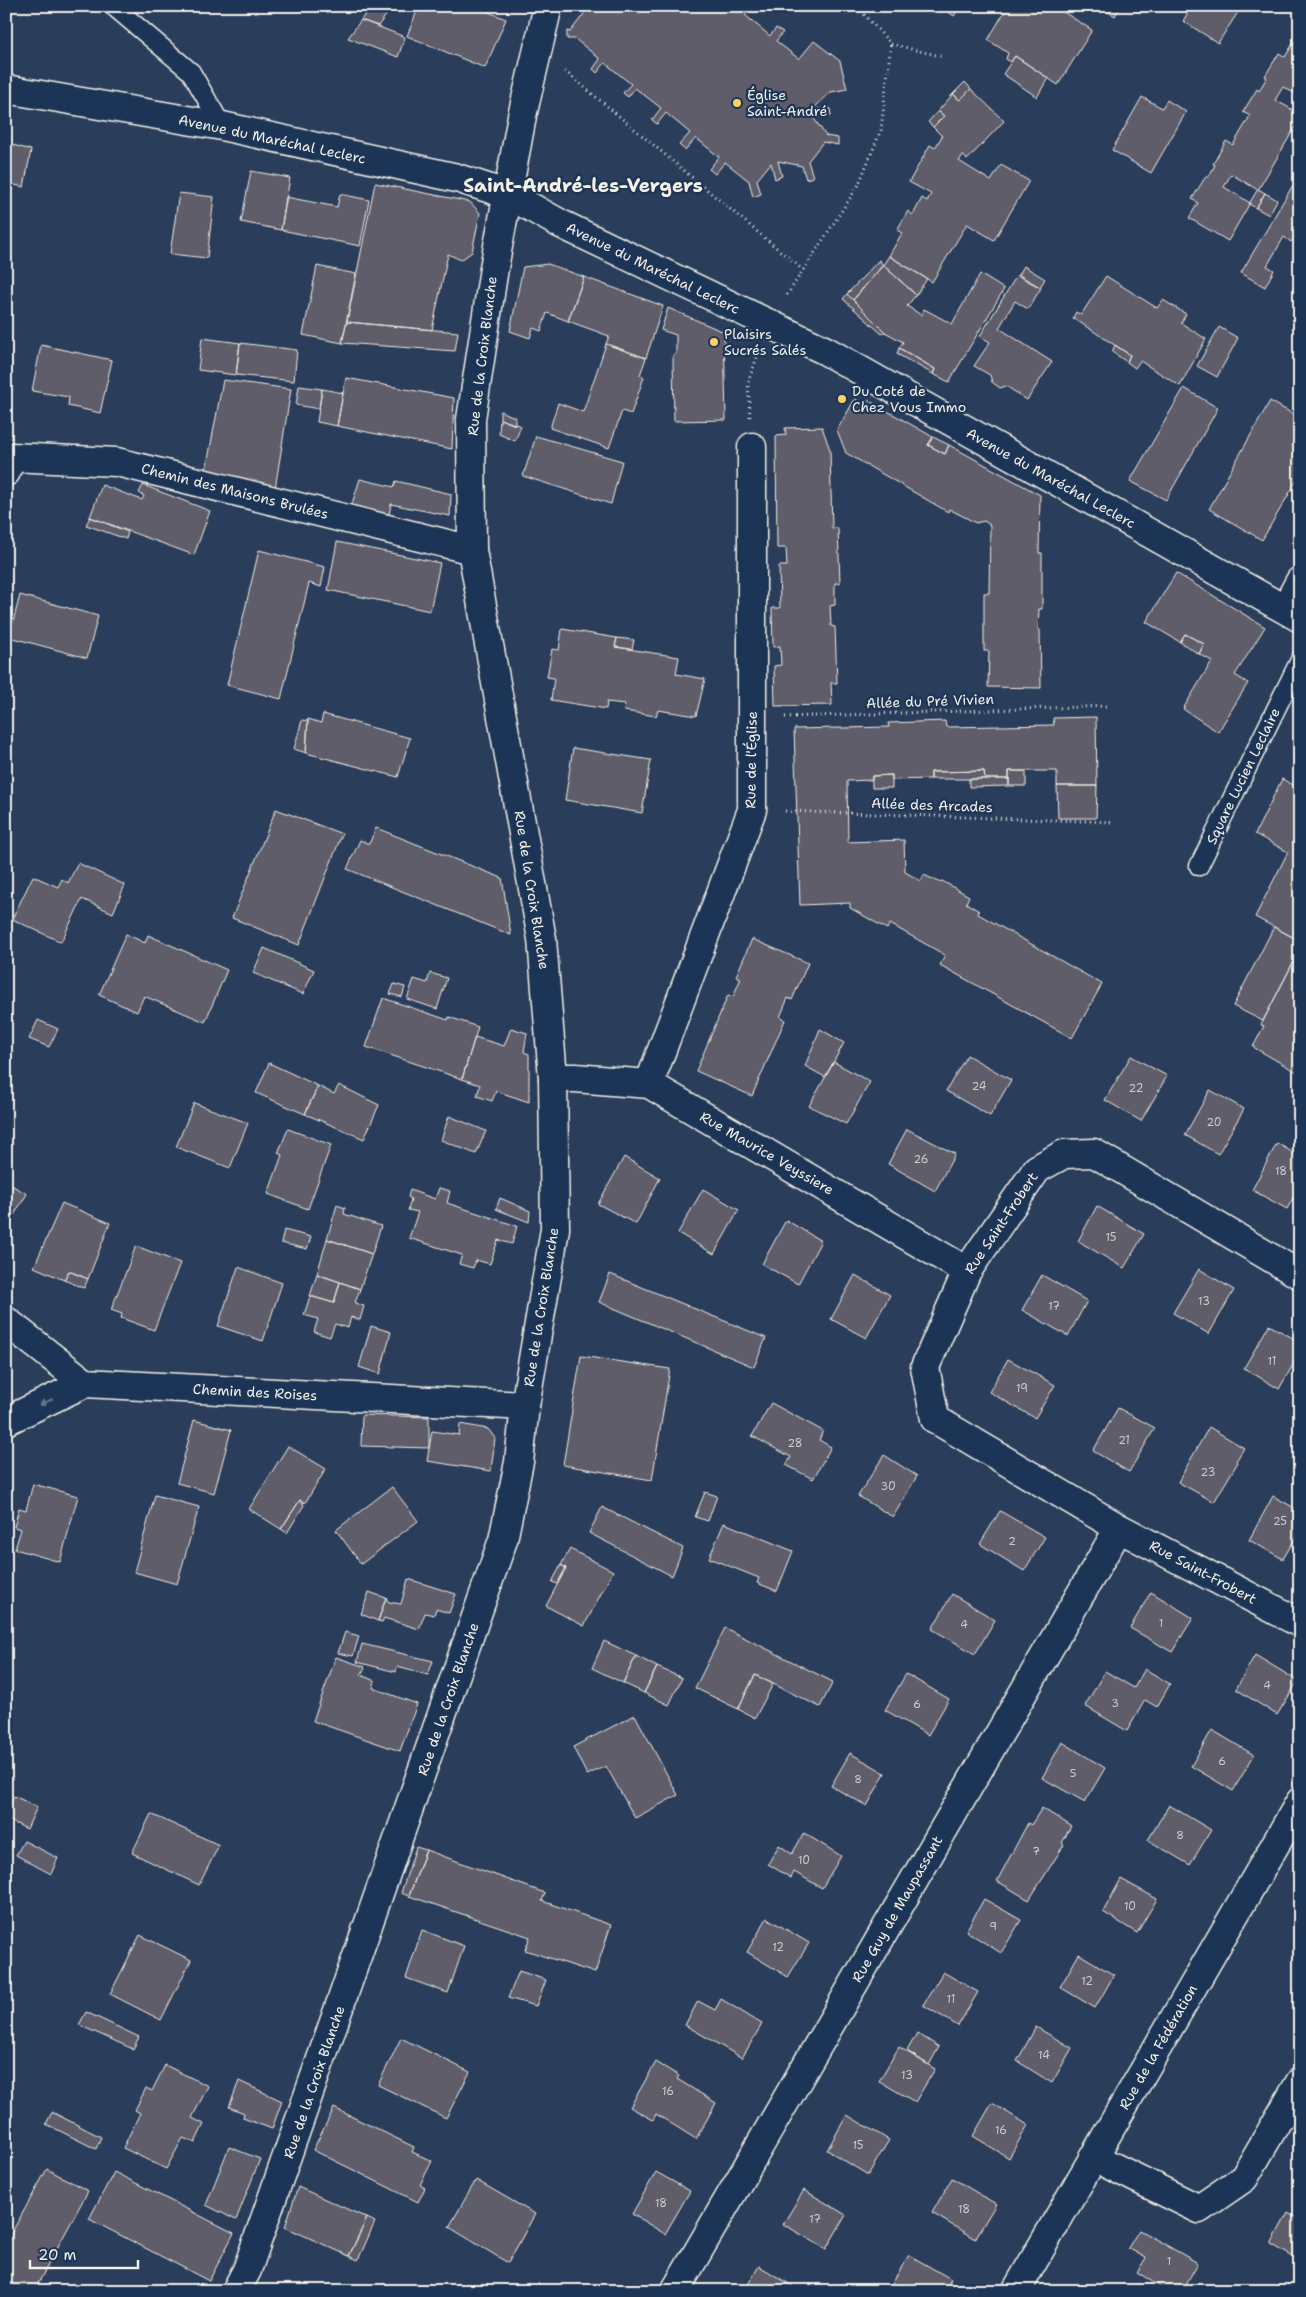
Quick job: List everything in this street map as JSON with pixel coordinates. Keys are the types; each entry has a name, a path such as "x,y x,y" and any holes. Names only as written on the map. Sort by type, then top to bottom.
{"street":[{"name":"Rue de la Croix Blanche","path":"236,2291 253,2252 504,1540 519,1462 525,1406 555,1229 554,1078 542,939 472,550 471,419 494,268 509,195 522,116 548,6"},
{"name":"Avenue du Maréchal Leclerc","path":"6,89 222,126 457,178 509,195 559,223 826,352 1292,613"},
{"name":"Rue de l'Église","path":"649,1084 752,810 752,447"},
{"name":"Chemin des Maisons Brulées","path":"6,472 11,457 117,462 472,550"},
{"path":"1292,613 1300,581"},
{"name":"Rue Maurice Veyssiere","path":"554,1078 649,1084 967,1271"},
{"name":"Rue Saint-Frobert","path":"1300,1274 1094,1153 1064,1154 1037,1169 967,1271 925,1368 935,1419 1119,1528 1300,1623"},
{"path":"6,1321 85,1383 6,1420"},
{"name":"Chemin des Roises","path":"85,1383 525,1406"},
{"name":"Rue Guy de Maupassant","path":"675,2291 1119,1528"},
{"name":"Rue de la Fédération","path":"1016,2291 1300,1802"},
{"path":"1093,2157 1199,2209 1244,2178 1300,2082"}],"lane":[{"path":"113,6 191,72 222,126"},
{"name":"Square Lucien Leclaire","path":"1199,866 1300,660"}],"path":[{"path":"863,6 861,11 891,44 944,57"},
{"path":"750,418 748,383 768,323 858,186 882,130 891,44"},
{"path":"538,48 803,270"},
{"name":"Allée du Pré Vivien","path":"752,718 1109,706"},
{"name":"Allée des Arcades","path":"752,810 1112,822"}],"building":[{"path":"371,6 393,6 378,26 361,20"},
{"path":"419,6 473,6 480,9 481,6 488,6 486,11 506,19 485,68 407,36"},
{"name":"Église Saint-André","path":"583,6 752,6 745,15 770,36 776,28 783,32 776,41 799,59 814,41 840,61 847,89 831,92 813,109 830,108 831,116 813,117 826,136 838,138 838,145 823,142 808,161 813,177 806,179 802,166 778,161 782,176 775,179 771,163 757,180 761,194 753,197 749,181 725,162 715,174 709,169 719,157 696,138 685,150 679,145 690,133 666,113 657,124 652,120 661,108 635,88 628,97 623,93 631,84 605,63 597,73 593,69 600,59 575,39 567,39 567,31 570,32 587,10"},
{"path":"940,6 961,6 954,16"},
{"path":"1008,6 1054,6 1092,30 1058,85 1015,56 1011,62 1006,59 1008,53 988,40"},
{"path":"1098,6 1121,6 1115,16"},
{"path":"1192,6 1242,6 1218,43 1183,21"},
{"path":"361,20 405,37 398,57 348,38"},
{"path":"1294,42 1300,46 1300,96 1283,87 1275,100 1300,114 1300,119 1258,190 1231,174 1224,187 1250,203 1228,241 1189,218 1198,203 1192,199 1206,176 1208,178 1215,165 1213,164 1226,141 1233,145 1250,116 1243,112 1257,89 1259,91 1267,77 1265,76 1279,53 1285,57"},
{"path":"1015,56 1048,78 1037,97 1003,74"},
{"path":"965,82 971,89 960,100 953,94"},
{"path":"971,89 1004,121 967,160 963,155 959,161 991,181 1001,165 1029,181 994,240 967,224 932,282 889,256 902,233 897,230 908,211 913,215 922,198 927,201 931,194 909,182 930,145 935,148 942,136 933,127 944,116 938,111 953,94 960,100"},
{"path":"1142,97 1162,108 1167,100 1186,112 1151,173 1112,150"},
{"path":"938,111 944,116 933,127 928,122"},
{"path":"6,143 31,150 24,187 6,183"},
{"path":"251,171 290,178 281,230 241,222"},
{"path":"375,183 470,202 480,213 472,252 461,260 448,254 432,330 347,322"},
{"path":"1293,185 1300,189 1300,227 1291,242 1284,237 1267,266 1274,270 1265,287 1241,273"},
{"path":"1258,189 1265,193 1256,208 1249,204"},
{"path":"179,193 214,197 207,258 170,254"},
{"path":"1265,193 1277,200 1269,215 1256,208"},
{"path":"340,194 369,200 360,246 281,230 286,197 337,207"},
{"path":"889,256 927,279 916,295 883,265"},
{"path":"879,260 883,265 853,300 847,294"},
{"path":"548,264 584,277 568,321 547,313 541,331 533,328 530,338 510,331 523,267"},
{"path":"883,265 916,295 907,306 921,315 924,309 952,324 980,274 1004,289 949,382 933,374 935,369 899,348 903,342 885,332 853,300"},
{"path":"317,266 356,274 342,343 303,335"},
{"path":"1024,266 1045,279 1040,287 1019,275"},
{"path":"1017,275 1041,288 1028,309 1015,301 999,328 1052,362 1027,400 1006,386 1000,388 992,382 990,375 974,366 990,342 980,336"},
{"path":"1106,276 1157,308 1163,300 1186,314 1181,323 1206,339 1180,386 1140,361 1135,368 1127,362 1130,355 1073,318 1076,312 1081,315"},
{"path":"584,277 663,306 646,358 606,344 609,336 568,321"},
{"path":"847,294 885,332 882,334 843,299"},
{"path":"668,308 724,332 726,420 674,421 673,355 676,354 676,335 661,330"},
{"path":"347,322 458,332 455,351 342,343"},
{"path":"1219,327 1238,338 1217,377 1197,366"},
{"path":"202,338 240,343 236,375 198,370"},
{"path":"240,343 297,350 294,381 236,375"},
{"path":"606,344 646,358 640,375 644,377 631,414 622,411 609,448 550,428 558,403 583,412"},
{"path":"41,345 112,360 100,413 68,406 69,397 32,391"},
{"path":"1115,345 1130,355 1127,362 1112,352"},
{"path":"899,348 935,369 933,374 897,354"},
{"path":"346,378 454,398 452,449 337,426"},
{"path":"223,380 291,389 275,489 206,470"},
{"path":"299,386 322,389 319,409 296,405"},
{"path":"1184,388 1218,408 1166,500 1130,481"},
{"path":"322,389 343,393 337,426 317,422"},
{"path":"855,399 866,405 868,400 933,437 928,445 945,454 949,445 1040,495 1039,553 1042,553 1042,609 1039,609 1038,629 1040,630 1041,688 988,687 989,651 984,651 984,593 989,593 990,525 984,521 976,523 949,509 948,512 846,453 837,430"},
{"path":"1270,401 1300,418 1300,475 1262,540 1209,509"},
{"path":"500,411 515,417 515,425 500,419"},
{"path":"500,419 521,426 515,441 499,434"},
{"path":"822,427 830,450 832,528 838,528 840,583 835,583 835,605 830,606 831,626 835,627 837,683 831,683 832,705 775,706 774,666 781,665 780,646 773,647 772,608 780,608 779,566 787,566 786,548 777,548 776,436 786,435 785,428"},
{"path":"536,436 622,461 611,504 523,476"},
{"path":"933,437 949,445 945,454 928,445"},
{"path":"360,479 394,487 396,481 451,494 450,516 391,504 389,515 351,507"},
{"path":"102,485 142,500 144,496 139,493 143,485 210,511 194,555 90,517"},
{"path":"90,517 128,532 126,539 86,525"},
{"path":"337,542 440,563 430,611 328,590"},
{"path":"259,550 325,567 321,587 309,583 281,699 227,685"},
{"path":"1176,573 1265,627 1235,675 1248,683 1218,732 1183,709 1212,661 1199,654 1204,644 1185,634 1180,642 1146,622"},
{"path":"20,595 98,616 87,658 9,637"},
{"path":"562,629 617,638 615,647 679,657 676,674 705,679 696,716 658,710 656,716 624,711 625,704 607,702 606,709 551,700 554,678 547,677 552,649 559,650"},
{"path":"1185,634 1204,644 1199,654 1180,642"},
{"path":"617,638 634,640 632,649 615,647"},
{"path":"323,714 410,738 398,777 306,753 308,719 321,723"},
{"path":"1096,717 1097,786 1057,786 1057,771 1009,771 1009,779 985,779 984,771 931,772 931,779 892,780 892,775 872,776 872,780 847,781 848,842 904,840 905,872 921,881 924,875 939,882 942,881 969,896 966,903 979,911 978,914 1102,984 1072,1038 940,965 945,955 890,924 887,929 850,908 850,903 800,905 794,729 889,727 888,723 945,721 946,727 1054,725 1053,718"},
{"path":"302,720 308,721 306,753 294,749"},
{"path":"573,748 651,760 642,813 565,800"},
{"path":"984,771 985,779 931,779 931,772"},
{"path":"1009,771 1026,771 1026,786 1009,786"},
{"path":"892,775 892,788 872,788 872,776"},
{"path":"969,779 1009,779 1009,786 969,787"},
{"path":"1282,779 1297,787 1300,781 1300,941 1255,917 1288,852 1255,834"},
{"path":"1057,786 1097,786 1096,818 1058,818"},
{"path":"276,809 342,834 299,945 232,918"},
{"path":"376,828 502,878 511,935 347,869 360,840 369,844"},
{"path":"78,863 125,885 113,913 82,899 61,942 12,919 33,876 58,887 62,879 68,883"},
{"path":"1274,927 1300,941 1300,949 1263,1021 1233,1006"},
{"path":"126,934 145,943 148,935 227,970 205,1022 144,996 137,1012 99,995"},
{"path":"752,939 808,963 792,1000 788,998 780,1017 785,1020 752,1096 696,1071 728,995 733,997 741,978 736,976"},
{"path":"264,948 314,970 303,994 253,973"},
{"path":"1297,955 1300,956 1300,1074 1253,1047 1264,1026 1261,1025"},
{"path":"430,973 447,978 437,1009 407,999 414,979 427,983"},
{"path":"394,984 405,987 402,997 390,994"},
{"path":"383,998 448,1020 449,1017 478,1027 462,1079 366,1047"},
{"path":"38,1020 58,1029 49,1047 29,1039"},
{"path":"511,1028 527,1033 524,1052 529,1054 529,1102 496,1091 492,1101 477,1096 480,1085 462,1079 475,1037 504,1046"},
{"path":"820,1029 844,1043 825,1077 805,1066"},
{"path":"967,1055 1011,1080 990,1116 946,1091"},
{"path":"1131,1056 1167,1076 1141,1121 1105,1100"},
{"path":"834,1062 870,1082 846,1124 809,1106"},
{"path":"269,1063 318,1086 305,1114 256,1093"},
{"path":"339,1085 379,1105 364,1139 305,1114 318,1086 334,1094"},
{"path":"1210,1090 1244,1109 1218,1154 1185,1135"},
{"path":"194,1103 248,1123 230,1168 176,1147"},
{"path":"449,1116 486,1131 476,1154 441,1140"},
{"path":"288,1129 331,1145 308,1209 268,1194 282,1155 278,1153"},
{"path":"907,1129 955,1154 935,1191 888,1164"},
{"path":"1277,1143 1300,1157 1300,1185 1287,1209 1252,1190"},
{"path":"624,1157 660,1178 636,1224 598,1204"},
{"path":"6,1182 27,1194 7,1226 6,1226"},
{"path":"439,1188 450,1191 447,1203 517,1226 512,1244 498,1240 490,1264 476,1260 473,1268 459,1264 462,1255 409,1238 418,1212 408,1210 411,1199 408,1197 410,1190 435,1199"},
{"path":"703,1189 739,1210 714,1254 678,1233"},
{"path":"500,1198 530,1211 529,1222 496,1209"},
{"path":"62,1203 110,1223 88,1279 69,1271 64,1280 34,1267"},
{"path":"337,1205 345,1208 344,1214 381,1226 372,1254 327,1239"},
{"path":"1097,1206 1144,1234 1124,1268 1078,1241"},
{"path":"786,1220 821,1241 798,1284 762,1264"},
{"path":"284,1230 311,1237 307,1249 281,1243"},
{"path":"327,1239 372,1254 360,1289 317,1274"},
{"path":"136,1246 180,1263 154,1330 121,1318 122,1314 111,1310"},
{"path":"238,1267 282,1283 263,1341 218,1326"},
{"path":"1199,1269 1234,1290 1209,1334 1173,1313"},
{"path":"69,1271 88,1279 84,1288 64,1280"},
{"path":"317,1274 340,1282 334,1303 310,1296"},
{"path":"610,1274 766,1338 754,1367 599,1302"},
{"path":"855,1275 890,1295 866,1338 831,1319"},
{"path":"1042,1275 1087,1301 1068,1336 1022,1310"},
{"path":"340,1282 360,1289 355,1303 364,1306 360,1320 351,1317 348,1328 335,1324 330,1337 314,1332 318,1319 304,1315 310,1296 334,1303"},
{"path":"1269,1325 1300,1342 1300,1353 1279,1389 1244,1368"},
{"path":"371,1326 391,1332 380,1374 359,1367"},
{"path":"581,1356 670,1369 652,1480 563,1465"},
{"path":"1008,1359 1055,1385 1035,1418 989,1392"},
{"path":"771,1403 823,1431 819,1440 831,1447 813,1479 786,1465 791,1457 752,1436"},
{"path":"1118,1408 1155,1428 1129,1472 1093,1451"},
{"path":"362,1415 429,1417 429,1448 361,1446"},
{"path":"194,1420 231,1430 214,1493 177,1483"},
{"path":"460,1424 488,1429 495,1438 491,1471 427,1461 432,1431 459,1435"},
{"path":"1209,1427 1244,1448 1236,1461 1238,1462 1214,1502 1178,1482"},
{"path":"288,1446 326,1469 305,1503 300,1500 281,1529 249,1509"},
{"path":"884,1455 917,1476 893,1517 858,1496"},
{"path":"33,1484 78,1496 60,1562 15,1549 21,1529 14,1527 19,1508 26,1510"},
{"path":"392,1487 418,1521 361,1564 336,1530"},
{"path":"705,1492 717,1496 708,1521 695,1517"},
{"path":"155,1495 199,1507 177,1584 134,1572"},
{"path":"1273,1496 1300,1511 1300,1530 1283,1559 1249,1540"},
{"path":"300,1500 304,1505 287,1533 281,1529"},
{"path":"602,1507 683,1548 672,1576 589,1533"},
{"path":"1000,1511 1045,1537 1024,1571 980,1544"},
{"path":"724,1523 793,1551 777,1591 757,1583 759,1578 709,1558"},
{"path":"570,1549 613,1571 584,1626 546,1606 566,1568 561,1565"},
{"path":"561,1565 566,1568 557,1584 552,1582"},
{"path":"408,1579 456,1594 449,1613 436,1609 434,1615 425,1613 419,1629 384,1618 382,1622 378,1621 386,1598 389,1602 401,1604"},
{"path":"369,1592 386,1598 378,1621 361,1614"},
{"path":"1151,1592 1193,1618 1172,1652 1130,1628"},
{"path":"952,1594 995,1620 975,1654 932,1629"},
{"path":"725,1628 833,1682 820,1707 755,1675 738,1709 695,1688"},
{"path":"345,1632 359,1636 353,1656 338,1653"},
{"path":"604,1641 636,1656 623,1683 592,1668"},
{"path":"362,1644 433,1661 428,1675 397,1667 396,1672 357,1662"},
{"path":"1255,1655 1298,1681 1277,1715 1236,1689"},
{"path":"636,1656 657,1667 644,1693 623,1683"},
{"path":"336,1657 365,1667 361,1675 375,1681 373,1688 417,1704 400,1751 313,1721"},
{"path":"657,1667 682,1678 669,1705 644,1693"},
{"path":"1145,1669 1170,1684 1157,1707 1145,1700 1127,1731 1085,1706 1105,1671 1134,1688"},
{"path":"906,1674 949,1699 928,1735 885,1710"},
{"path":"755,1675 773,1684 755,1718 738,1709"},
{"path":"635,1715 678,1795 635,1818 606,1766 587,1775 573,1747"},
{"path":"1212,1730 1254,1755 1233,1791 1191,1766"},
{"path":"1062,1742 1105,1768 1085,1802 1042,1778"},
{"path":"850,1753 885,1773 867,1806 831,1786"},
{"path":"14,1796 37,1807 27,1829 6,1819 6,1812"},
{"path":"1169,1805 1211,1830 1190,1865 1148,1840"},
{"path":"1042,1808 1071,1826 1062,1843 1064,1845 1029,1900 997,1881 1028,1823 1031,1825"},
{"path":"151,1814 219,1845 199,1885 132,1853"},
{"path":"804,1833 841,1856 822,1888 794,1872 791,1878 768,1864 779,1845 792,1854"},
{"path":"24,1841 58,1858 51,1874 16,1855"},
{"path":"416,1847 426,1850 409,1896 401,1893"},
{"path":"426,1850 545,1893 542,1901 611,1925 595,1973 525,1950 530,1937 409,1896"},
{"path":"1121,1879 1157,1899 1137,1933 1103,1912"},
{"path":"984,1899 1021,1920 1001,1953 966,1931"},
{"path":"767,1918 809,1943 788,1977 747,1952"},
{"path":"422,1930 464,1946 448,1993 406,1978"},
{"path":"140,1935 191,1960 161,2020 110,1994"},
{"path":"1079,1954 1114,1975 1095,2008 1060,1987"},
{"path":"519,1971 546,1980 536,2006 508,1998"},
{"path":"943,1972 978,1992 958,2026 923,2005"},
{"path":"721,1999 762,2024 742,2058 685,2025 698,2001 715,2010"},
{"path":"86,2012 139,2037 133,2049 79,2025"},
{"path":"1036,2027 1072,2048 1052,2083 1017,2061"},
{"path":"917,2033 939,2047 929,2065 907,2051"},
{"path":"401,2038 470,2072 446,2118 378,2085"},
{"path":"899,2047 935,2069 915,2102 879,2081"},
{"path":"656,2062 679,2076 677,2079 716,2103 696,2139 656,2114 653,2120 630,2107"},
{"path":"165,2065 208,2086 192,2118 204,2124 195,2143 183,2138 166,2169 123,2148 140,2113 135,2110 146,2088 152,2091"},
{"path":"239,2081 282,2101 272,2129 243,2118 244,2113 229,2107"},
{"path":"992,2103 1028,2125 1009,2158 973,2136"},
{"path":"334,2108 414,2147 412,2152 432,2161 420,2185 425,2188 418,2202 313,2150"},
{"path":"52,2112 101,2137 96,2149 46,2124"},
{"path":"847,2115 889,2140 868,2175 827,2150"},
{"path":"229,2147 260,2159 236,2220 206,2205"},
{"path":"47,2169 88,2191 34,2291 6,2291 6,2243"},
{"path":"114,2172 234,2233 209,2281 89,2219"},
{"path":"656,2172 690,2191 665,2234 632,2214"},
{"path":"952,2178 996,2204 975,2239 932,2213"},
{"path":"476,2180 535,2214 508,2263 449,2227"},
{"path":"298,2187 367,2218 349,2256 285,2227"},
{"path":"804,2190 846,2215 826,2249 783,2224"},
{"path":"1288,2213 1300,2220 1300,2261 1271,2244"},
{"path":"367,2218 375,2222 358,2260 349,2256"},
{"path":"1139,2230 1198,2263 1182,2291 1167,2291 1137,2272 1146,2258 1128,2248"},
{"path":"909,2255 951,2279 945,2291 894,2291 889,2288"},
{"path":"759,2266 801,2291 744,2291"}],"place":[{"name":"Église Saint-André","path":"737,103"},
{"name":"Plaisirs Sucrés Salés","path":"714,342"},
{"name":"Du Coté de Chez Vous Immo","path":"842,399"}],"district":[{"name":"Saint-André-les-Vergers","path":"583,185"}]}
